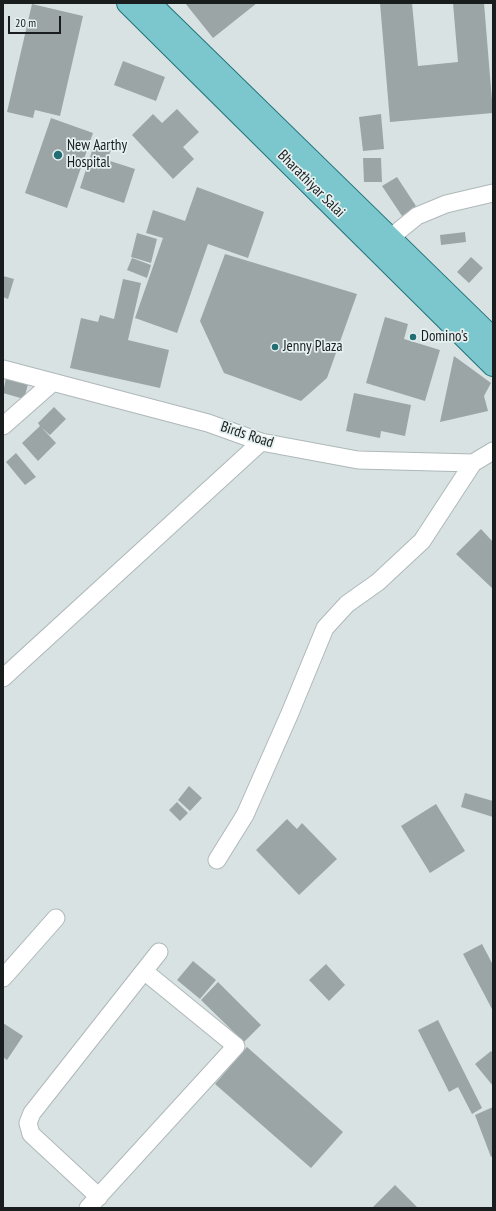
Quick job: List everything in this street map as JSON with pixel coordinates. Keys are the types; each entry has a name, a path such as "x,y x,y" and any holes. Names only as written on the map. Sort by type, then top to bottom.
{"main road":[{"name":"Bharathiyar Salai","path":"128,3 493,365"},
{"name":"Bharathiyar Salai","path":"149,3 493,338"}],"street":[{"path":"390,238 417,216 446,204 493,193"},
{"name":"Birds Road","path":"3,369 208,423 261,442 358,460 473,464"},
{"path":"3,426 53,382"},
{"path":"3,678 261,442"},
{"path":"217,860 245,815 290,713 325,628 347,604 378,582 422,541 473,464 493,451"},
{"path":"3,978 56,918"},
{"path":"144,971 236,1046 94,1203 31,1134 28,1123 32,1113 144,971 159,952"}],"building":[{"path":"185,3 257,3 213,38"},
{"path":"380,3 412,3 418,66 458,62 453,3 484,3 493,113 390,122"},
{"path":"32,4 83,16 60,116 35,110 33,118 7,112"},
{"path":"123,61 165,77 156,101 114,85"},
{"path":"177,109 199,132 183,147 194,159 173,179 132,135 153,114 162,123"},
{"path":"381,114 384,149 363,151 359,117"},
{"path":"51,118 93,133 67,208 25,193"},
{"path":"94,145 111,150 107,160 135,169 124,203 80,188"},
{"path":"363,158 381,158 382,182 364,182"},
{"path":"397,177 416,206 402,216 382,186"},
{"path":"197,187 264,212 248,258 208,244 177,333 135,318 163,238 146,233 153,210 185,221"},
{"path":"465,232 466,242 441,245 440,235"},
{"path":"137,233 157,239 151,263 131,257"},
{"name":"Jenny Plaza","path":"225,254 357,294 327,378 301,401 224,373 200,321"},
{"path":"471,257 483,268 469,283 457,272"},
{"path":"132,258 151,265 147,278 127,270"},
{"path":"3,276 14,279 8,299 3,297"},
{"path":"123,279 141,283 128,340 169,350 160,388 70,368 81,318 98,322 100,315 114,319"},
{"path":"385,317 408,324 404,339 440,350 425,401 366,383"},
{"path":"454,356 491,383 484,396 488,411 440,422"},
{"path":"6,378 28,384 24,399 3,393"},
{"path":"354,393 411,405 405,436 381,431 380,438 346,431"},
{"path":"54,407 66,419 50,435 42,428 56,443 38,461 22,443 40,426 38,423"},
{"path":"16,453 36,477 25,485 6,462"},
{"path":"481,529 493,542 493,589 456,554"},
{"path":"189,786 202,798 190,811 178,800"},
{"path":"465,793 493,801 493,817 461,807"},
{"path":"177,802 188,813 180,821 169,810"},
{"path":"436,804 465,851 430,873 401,826"},
{"path":"287,819 297,829 302,823 337,859 299,895 256,850"},
{"path":"482,944 493,965 493,1011 463,954"},
{"path":"193,961 216,980 200,999 177,980"},
{"path":"326,964 345,985 329,1001 309,980"},
{"path":"218,982 261,1025 244,1042 201,1000"},
{"path":"438,1020 482,1108 472,1114 458,1087 449,1092 418,1030"},
{"path":"3,1023 23,1036 7,1060 3,1057"},
{"path":"247,1047 343,1132 311,1168 215,1084"},
{"path":"491,1051 493,1053 493,1086 475,1064"},
{"path":"493,1107 493,1156 491,1157 475,1115"},
{"path":"395,1185 418,1208 372,1208"}],"place":[{"name":"New Aarthy Hospital","path":"58,155"},
{"name":"Domino's","path":"413,337"},
{"name":"Jenny Plaza","path":"275,347"}]}
